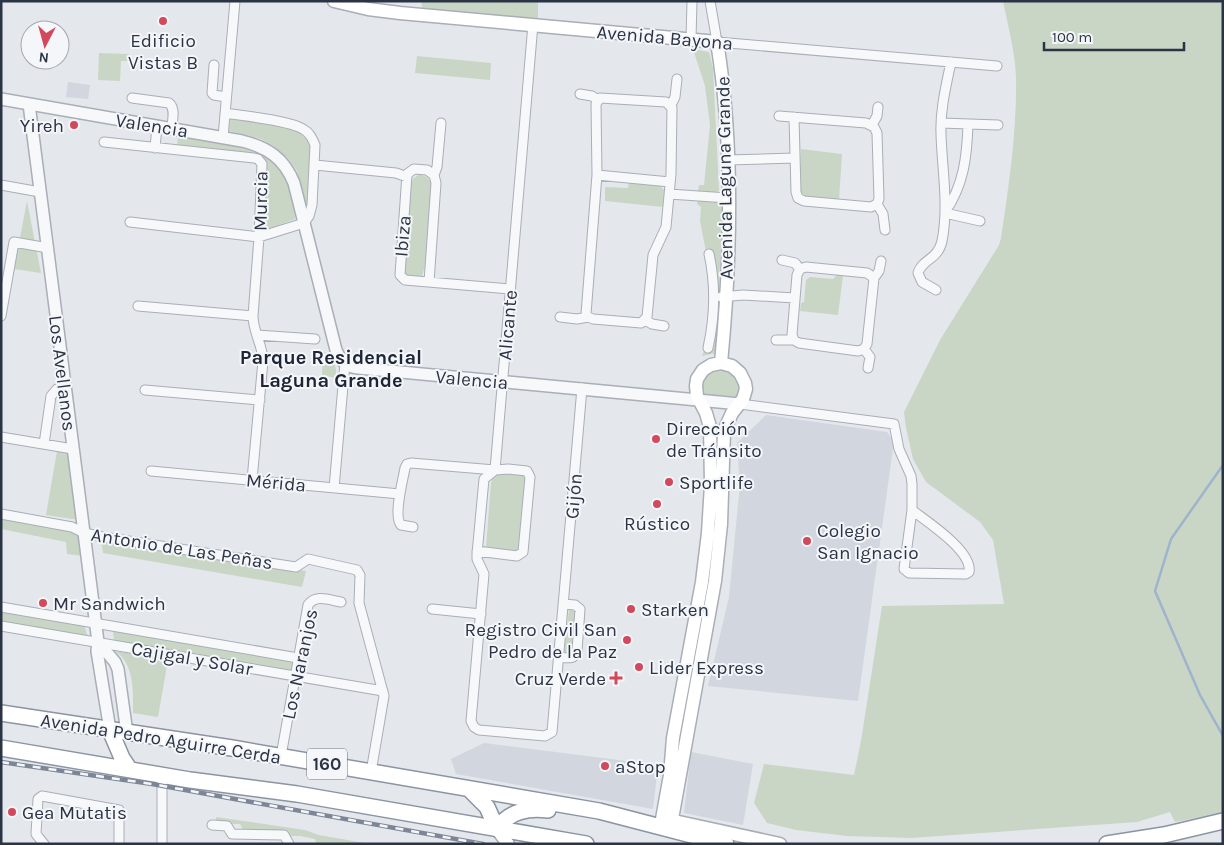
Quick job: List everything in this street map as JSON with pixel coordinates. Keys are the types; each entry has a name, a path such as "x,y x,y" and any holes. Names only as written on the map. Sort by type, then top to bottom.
{"highway":[{"name":"Avenida Pedro Aguirre Cerda","path":"1,714 281,756 599,811 726,844"},
{"path":"110,730 122,758 130,770"},
{"name":"Avenida Pedro Aguirre Cerda","path":"1,748 162,776 289,793 498,836 586,844"},
{"path":"469,789 487,807 498,836"},
{"path":"498,836 504,820 512,814 542,809 601,819 646,822"},
{"path":"1107,844 1164,835 1223,821"}],"main road":[{"name":"Avenida Bayona","path":"334,1 368,9 393,12 718,42"},
{"name":"Avenida Laguna Grande","path":"718,42 728,160 728,198 720,297 721,363"},
{"path":"721,363 732,366 743,378 746,389 740,404 728,418 724,431 721,524 715,581 667,819 673,738 700,598 708,533 711,485 711,435 709,419 698,399 696,386 700,374 711,364 721,363"},
{"name":"Avenida Pedro Aguirre Cerda","path":"646,822 667,819 780,844"},
{"path":"498,836 508,844"}],"street":[{"path":"222,137 235,1"},
{"path":"692,1 692,39"},
{"name":"Avenida Laguna Grande","path":"710,1 718,42"},
{"name":"Alicante","path":"514,734 479,730 474,727 471,721 484,574 477,559 477,552 484,479 494,470 533,24"},
{"name":"Avenida Bayona","path":"718,42 997,66"},
{"path":"936,290 922,282 918,273 920,267 933,258 941,246 944,212 941,123 951,62"},
{"path":"214,65 212,93 226,97"},
{"path":"560,317 581,319 588,317 639,323 645,320 648,313 652,259 654,251 665,232 670,182 671,105 675,97 676,79"},
{"path":"580,94 592,96 598,100 605,98 666,102 671,105"},
{"path":"132,98 168,103 172,106 172,129"},
{"name":"Valencia","path":"1,100 222,137 247,142 270,151 284,164 294,183 336,350 345,364 358,368 698,399 894,424 899,449 912,480 912,510"},
{"path":"588,317 586,310 597,175 596,106 598,100"},
{"name":"Los Avellanos","path":"29,104 98,642 97,651 110,730"},
{"path":"872,125 876,120 878,107"},
{"path":"130,222 259,237 304,223 311,210 315,145 311,136 304,129 292,124 225,113"},
{"path":"779,116 794,117 866,123 872,125 877,133 879,199 877,204 871,207 801,200 796,194 794,117"},
{"path":"429,282 436,183 434,174 437,166 441,123"},
{"path":"941,123 998,125"},
{"path":"944,212 956,194 963,176 967,154 968,124"},
{"path":"156,148 157,126"},
{"name":"Murcia","path":"104,142 258,159 262,164 253,324 263,357 252,480"},
{"path":"728,160 795,158"},
{"path":"314,165 396,173 407,177 409,172 414,169 427,170 434,174"},
{"path":"597,175 670,182"},
{"name":"Ibiza","path":"407,177 399,273 401,277 405,280 510,289"},
{"path":"1,185 40,192"},
{"path":"669,194 728,198"},
{"path":"877,204 883,214 885,230"},
{"path":"944,212 980,221"},
{"path":"1,316 14,242 48,248"},
{"name":"Avenida Laguna Grande","path":"708,348 720,297 710,254"},
{"path":"782,260 795,263 800,269"},
{"path":"776,340 794,340 799,343 858,351 864,349 867,344 874,278 879,271 881,261"},
{"path":"794,340 792,335 797,274 800,269 806,267 867,273 874,278"},
{"path":"720,297 743,295 795,298"},
{"path":"138,306 253,316"},
{"path":"645,320 652,324 664,326"},
{"path":"256,335 315,339"},
{"path":"864,349 870,357 868,368"},
{"path":"334,488 345,364"},
{"path":"44,444 51,396 57,389 65,385"},
{"name":"Gijón","path":"514,734 546,736 552,732 582,388"},
{"path":"145,390 260,400"},
{"path":"1,437 73,449"},
{"path":"413,527 401,525 398,522 400,494 407,464 494,470 525,470 529,473 523,552 517,556 477,552"},
{"name":"Mérida","path":"151,471 400,494"},
{"path":"912,510 956,545 969,564 969,572 966,574 909,573 906,570 904,567 912,510"},
{"name":"Antonio de Las Peñas","path":"1,514 72,527 84,533 296,567 308,559 355,569 359,572 361,579 358,599 383,691"},
{"name":"Los Naranjos","path":"281,756 310,602 317,598 341,602"},
{"path":"559,657 572,658 576,655 577,651 580,609 575,605 563,604"},
{"name":"Cajigal y Solar","path":"1,607 298,658"},
{"path":"432,609 481,614"},
{"name":"Cajigal y Solar","path":"1,626 383,691"},
{"path":"98,642 116,662 127,733"},
{"path":"371,772 383,702 383,691"},
{"path":"162,776 162,844"},
{"path":"44,844 37,836 36,830 38,799 42,796 119,810 119,844"},
{"path":"212,825 227,826 232,834 232,844"},
{"path":"232,834 280,834 286,837 289,844"}],"shaded area":[{"path":"68,82 90,85 88,99 66,97"},
{"name":"Colegio San Ignacio","path":"766,415 887,432 894,441 858,701 708,686 729,597 740,485 737,443"},
{"path":"484,743 658,765 653,809 456,774 451,759"},
{"path":"691,752 753,764 743,825 684,813"}],"green space":[{"path":"421,1 538,1 538,19 423,11"},
{"path":"1003,1 1223,1 1223,813 1175,822 1170,812 1137,822 911,838 847,836 796,830 767,823 754,803 764,764 854,775 882,606 1004,604 993,540 980,522 926,482 913,459 904,412 940,340 999,245 1001,238 1012,158 1016,97 1014,58"},
{"path":"693,49 709,52 713,68 719,190 716,193 698,191 699,185 704,185 710,125 705,86"},
{"path":"99,53 129,54 129,61 121,61 120,81 98,80"},
{"path":"417,56 491,63 490,80 415,73"},
{"path":"230,117 282,126 297,130 305,136 311,144 309,203 304,203 298,184 297,171 290,161 275,147 261,139 229,131"},
{"path":"178,137 241,148 265,157 274,163 283,174 290,189 295,219 268,229 264,226 265,163 177,146"},
{"path":"801,149 842,154 839,200 802,196 800,193"},
{"path":"418,175 426,176 431,183 426,260 421,278 408,277 404,271 410,186 413,179"},
{"path":"629,182 660,186 664,190 663,207 605,201 605,187 628,188"},
{"path":"698,200 723,202 716,353 702,356 704,351 712,348 716,325 716,290 714,255 706,252 700,221 701,207 697,204"},
{"path":"27,201 41,273 14,269"},
{"path":"838,274 843,275 838,315 800,311 801,303 804,302 806,280 810,277 833,279"},
{"path":"323,351 333,357 336,378 322,375"},
{"path":"715,370 725,371 734,376 742,388 738,397 702,394 704,380"},
{"path":"57,451 70,453 79,520 46,515"},
{"path":"500,472 526,474 521,547 516,553 486,549 491,483 493,477"},
{"path":"1,510 81,523 84,556 67,554 66,542 1,529"},
{"path":"101,540 306,571 302,587 103,553"},
{"path":"569,609 576,612 572,652 564,655"},
{"path":"1,611 84,625 88,637 1,622"},
{"path":"113,630 296,660 293,671 114,641"},
{"path":"115,651 168,660 158,717 133,713 132,679 126,663"},
{"path":"216,817 305,830 319,835 370,844 316,844 315,839 300,836 247,836 240,824 216,824"}],"waterway":[{"path":"1223,465 1171,539 1155,591 1200,695 1223,736"}],"railway":[{"path":"1,762 152,784 483,844"}],"place":[{"name":"Edificio Vistas B","path":"163,21"},
{"name":"Yireh","path":"74,125"},
{"name":"Dirección de Tránsito","path":"656,439"},
{"name":"Sportlife","path":"669,482"},
{"name":"Rústico","path":"657,504"},
{"name":"Colegio San Ignacio","path":"807,541"},
{"name":"Mr Sandwich","path":"43,603"},
{"name":"Starken","path":"631,609"},
{"name":"Registro Civil San Pedro de la Paz","path":"627,640"},
{"name":"Lider Express","path":"639,667"},
{"name":"Cruz Verde","path":"616,678"},
{"name":"aStop","path":"605,766"},
{"name":"Gea Mutatis","path":"12,812"}],"district":[{"name":"Parque Residencial Laguna Grande","path":"331,368"}]}
